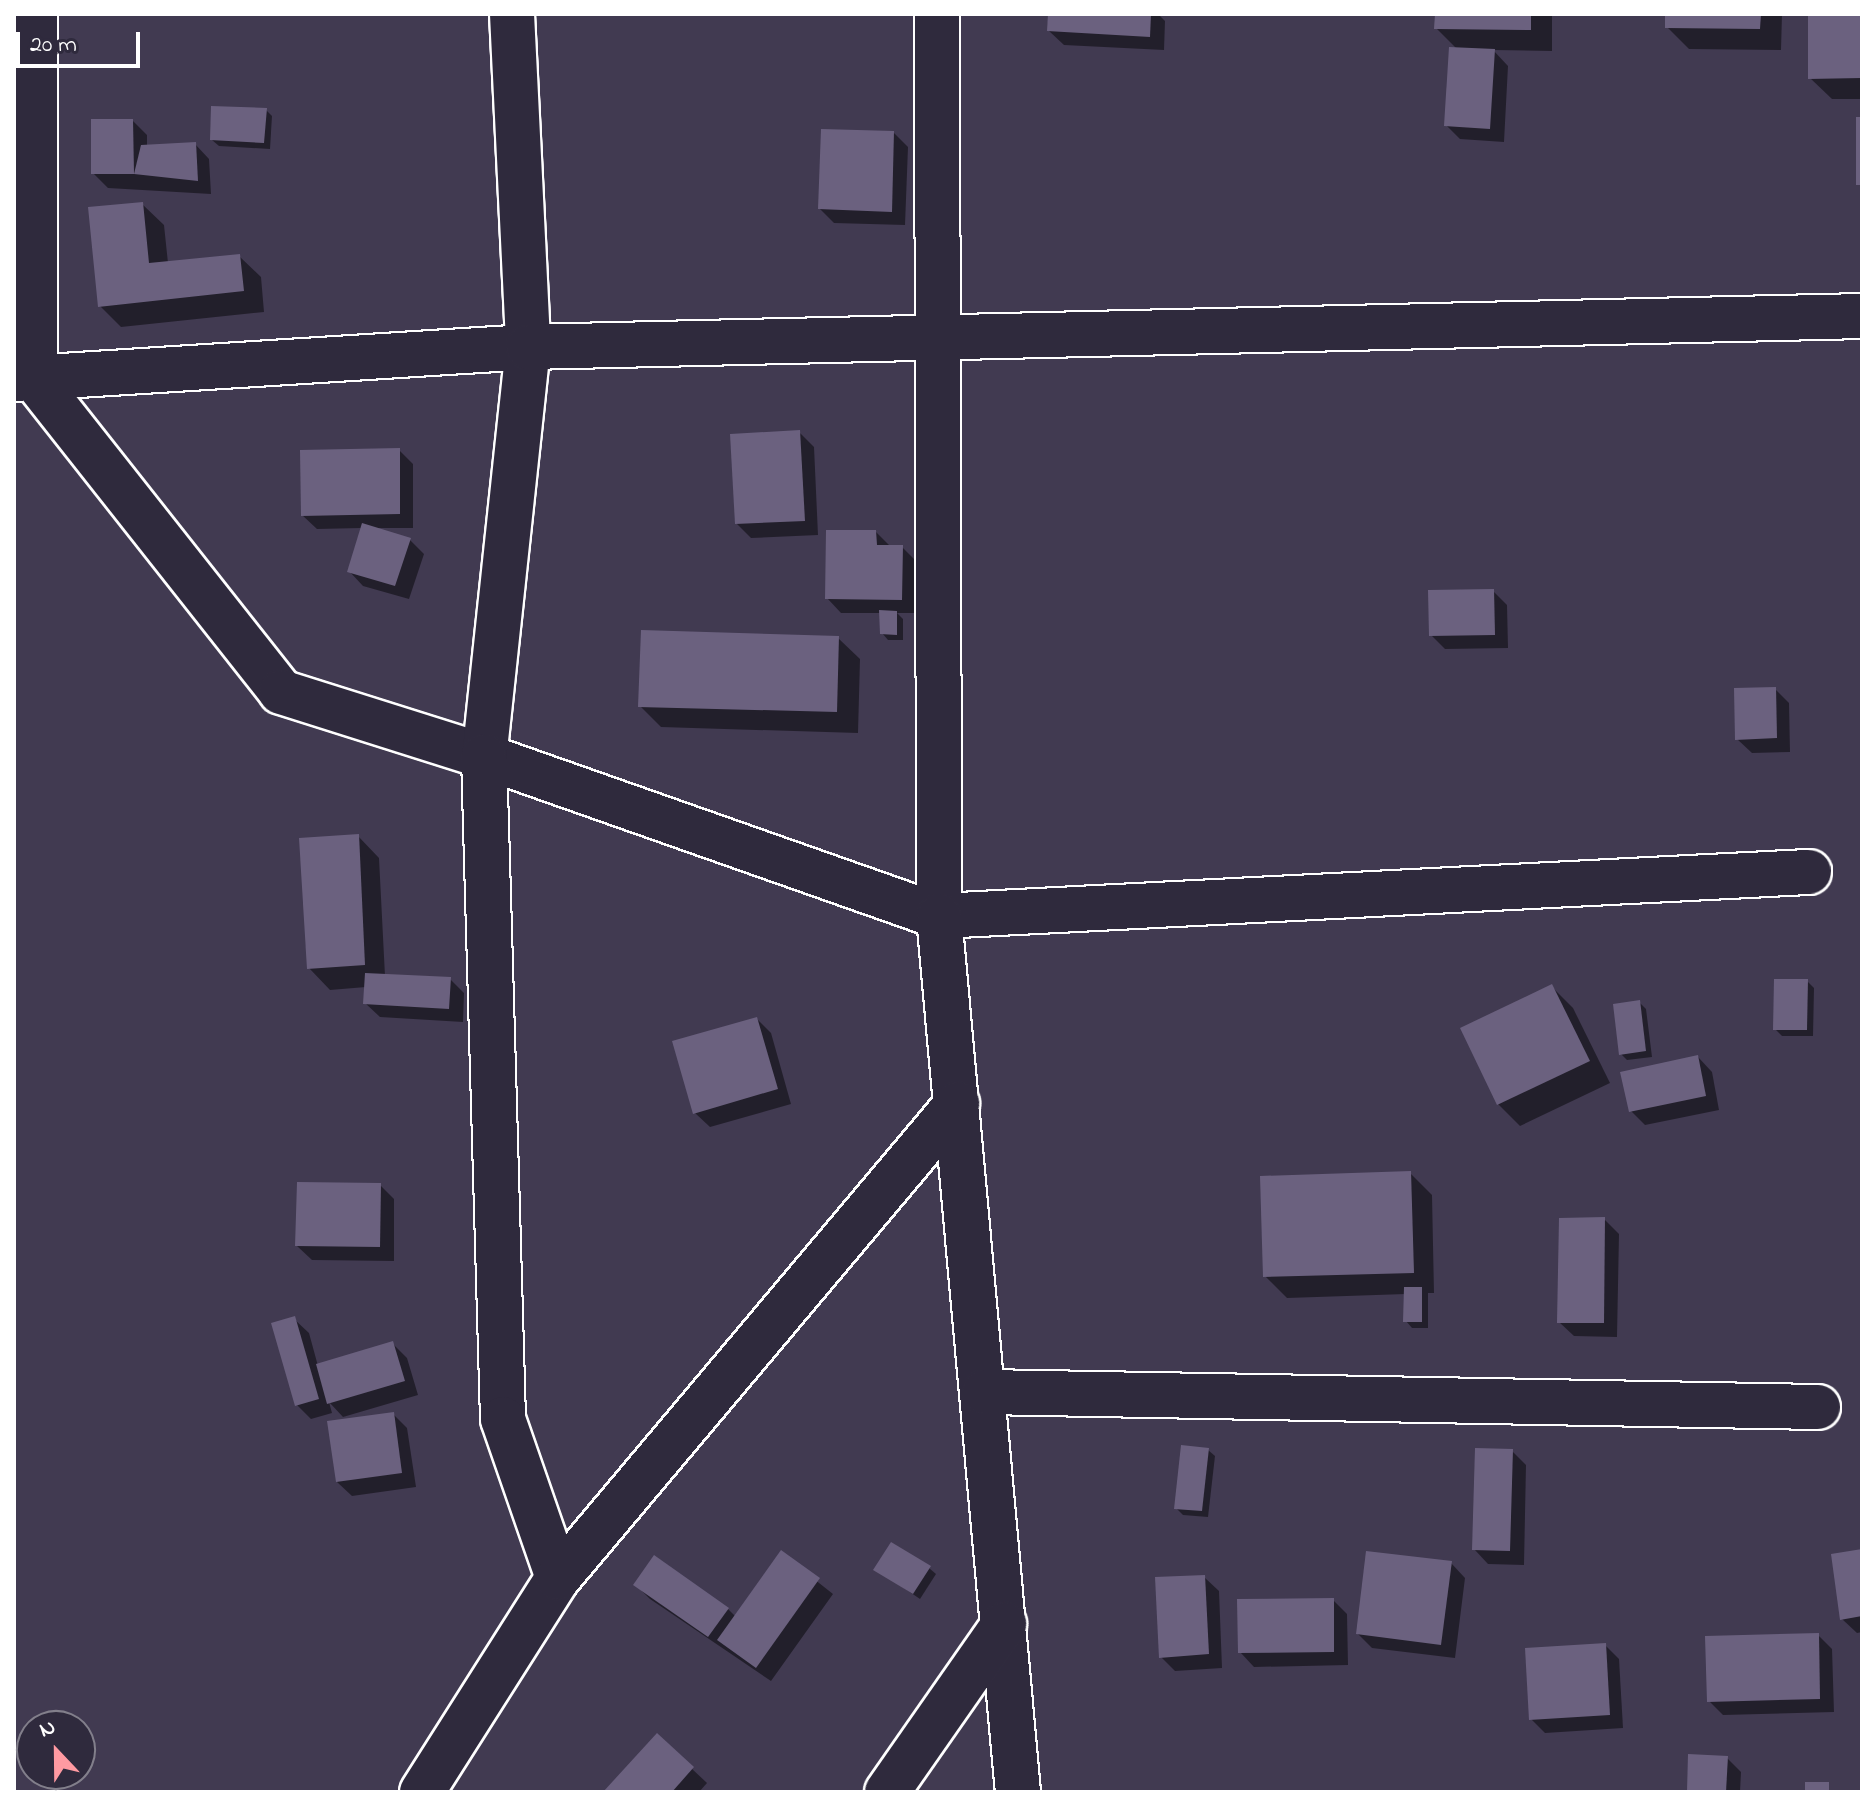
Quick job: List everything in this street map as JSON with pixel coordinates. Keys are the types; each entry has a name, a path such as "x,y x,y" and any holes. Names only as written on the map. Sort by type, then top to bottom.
{"street":[{"path":"35,14 24,379 281,692 484,756 939,916 1809,872"},
{"path":"512,14 528,347 484,756 503,1419 558,1578"},
{"path":"937,14 939,916 1018,1792"},
{"path":"24,379 528,347 1862,316"},
{"path":"422,1792 558,1578 957,1104"},
{"path":"984,1392 1818,1407"},
{"path":"887,1792 1004,1624"}],"building":[{"path":"1048,14 1151,14 1150,37 1047,31"},
{"path":"1435,14 1531,14 1531,30 1434,29"},
{"path":"1665,14 1761,14 1760,29 1665,28"},
{"path":"1808,14 1862,14 1862,78 1808,79"},
{"path":"1449,47 1495,49 1490,129 1444,126"},
{"path":"211,106 267,108 264,143 210,140"},
{"path":"1856,117 1862,117 1862,185 1856,185"},
{"path":"91,119 133,119 134,174 91,174"},
{"path":"821,129 894,131 892,212 818,209"},
{"path":"196,142 198,181 134,174 141,145"},
{"path":"143,202 149,263 240,254 244,291 98,307 88,207"},
{"path":"800,430 805,521 735,524 730,434"},
{"path":"400,448 400,514 301,516 300,450"},
{"path":"362,523 411,538 395,586 347,572"},
{"path":"826,530 876,530 877,545 903,545 902,600 825,599"},
{"path":"1494,589 1495,635 1429,636 1428,590"},
{"path":"879,610 897,611 897,635 880,634"},
{"path":"641,630 839,636 837,712 638,707"},
{"path":"1776,687 1777,738 1735,740 1734,688"},
{"path":"359,834 365,965 307,969 299,838"},
{"path":"365,973 451,977 449,1009 363,1004"},
{"path":"1774,979 1808,979 1807,1030 1773,1030"},
{"path":"1552,984 1590,1061 1497,1105 1460,1028"},
{"path":"1640,1000 1646,1051 1619,1055 1613,1004"},
{"path":"757,1017 778,1089 693,1114 672,1041"},
{"path":"1698,1055 1706,1096 1629,1112 1620,1072"},
{"path":"1411,1171 1414,1273 1263,1277 1260,1176"},
{"path":"297,1182 381,1183 380,1247 295,1246"},
{"path":"1605,1217 1604,1323 1557,1323 1559,1218"},
{"path":"1404,1287 1422,1287 1422,1322 1403,1322"},
{"path":"295,1316 319,1399 295,1406 271,1323"},
{"path":"393,1341 405,1381 327,1404 316,1364"},
{"path":"394,1412 402,1473 336,1482 327,1421"},
{"path":"1181,1445 1209,1448 1202,1511 1174,1509"},
{"path":"1475,1448 1513,1449 1510,1551 1472,1550"},
{"path":"891,1542 931,1566 913,1594 873,1570"},
{"path":"1862,1549 1862,1616 1840,1620 1831,1554"},
{"path":"781,1550 820,1578 756,1668 717,1640"},
{"path":"1366,1551 1452,1561 1441,1645 1356,1634"},
{"path":"654,1555 729,1608 708,1637 633,1585"},
{"path":"1205,1575 1209,1654 1159,1658 1155,1577"},
{"path":"1334,1598 1334,1652 1238,1653 1237,1599"},
{"path":"1819,1633 1820,1699 1707,1702 1705,1636"},
{"path":"1606,1643 1610,1715 1529,1720 1525,1648"},
{"path":"657,1733 694,1767 672,1792 603,1792"},
{"path":"1688,1754 1728,1756 1726,1792 1687,1792"},
{"path":"1805,1782 1829,1782 1829,1792 1805,1792"}]}
